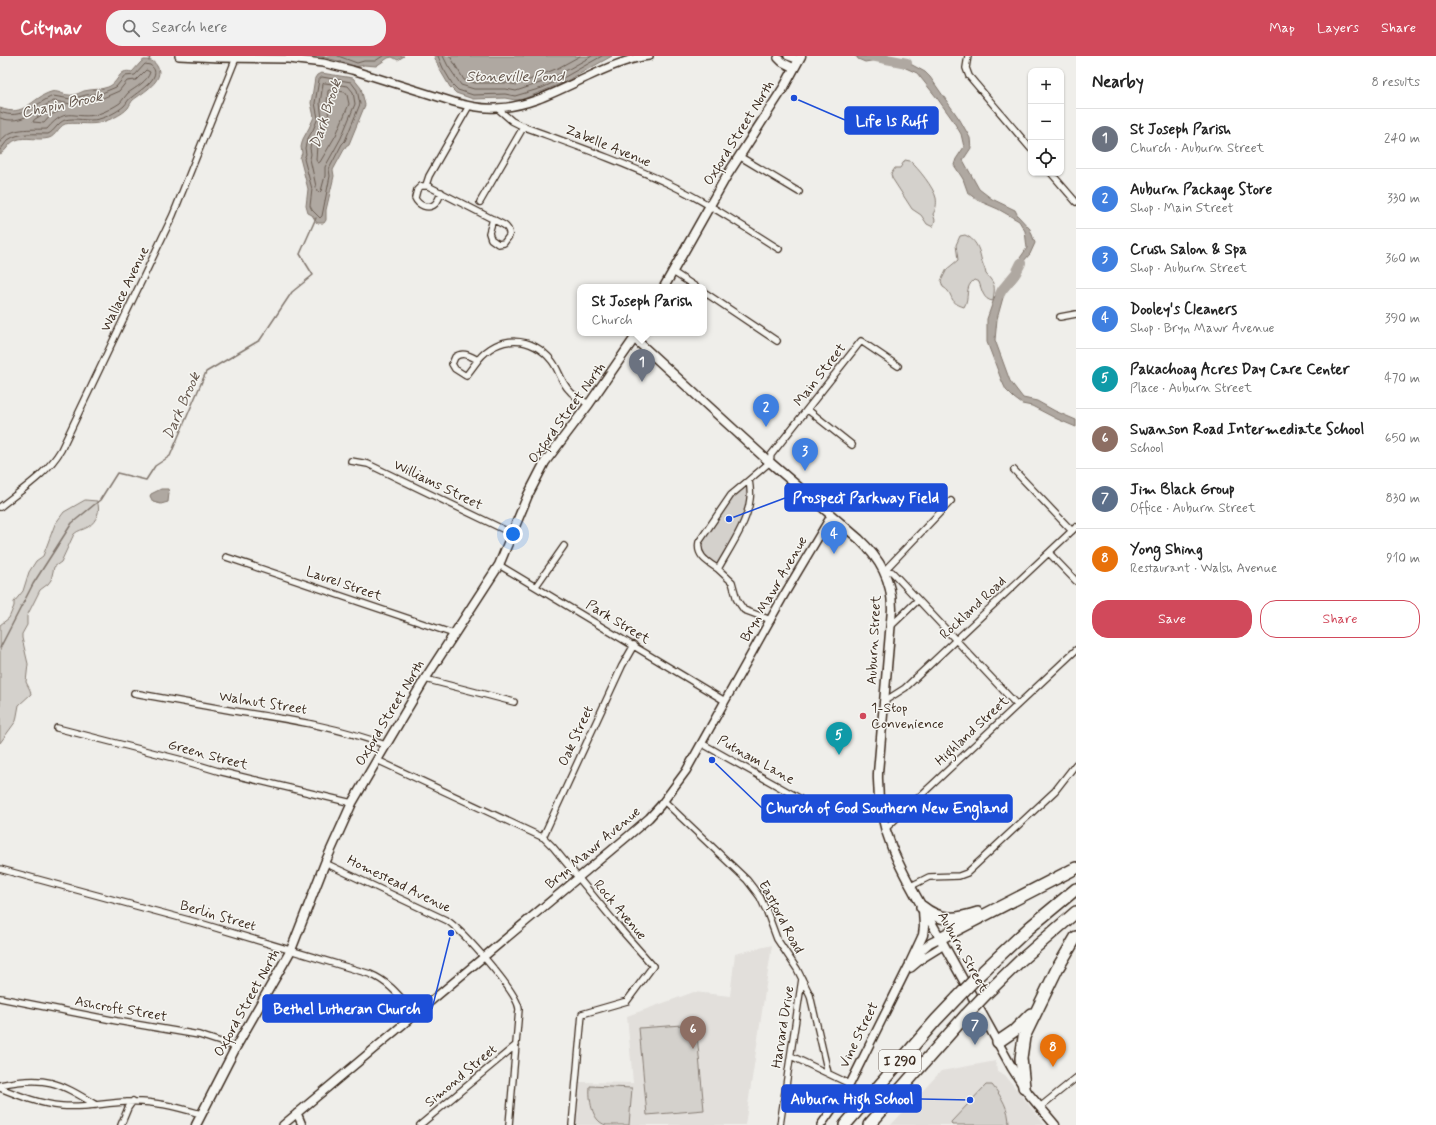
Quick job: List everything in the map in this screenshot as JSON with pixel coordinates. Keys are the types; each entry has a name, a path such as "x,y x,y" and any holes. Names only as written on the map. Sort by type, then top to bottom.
{"highway":[{"path":"942,941 1004,905 1076,868"},
{"name":"I 290","path":"845,1125 936,1020 967,987 1029,928 1076,889"},
{"path":"922,907 936,916 956,918 1004,905"},
{"name":"I 290","path":"869,1125 987,993 1076,912"},
{"path":"1024,1087 1021,1058 1022,1045 1029,1026 1045,994 1076,937"},
{"path":"998,1042 1021,1025 1045,994"}],"main road":[{"name":"Oxford Street North","path":"666,284 739,156 784,87 800,58"},
{"name":"Oxford Street North","path":"196,1125 236,1047 291,950 352,803 425,679 499,565 528,495 546,462 589,404 636,336"},
{"name":"Auburn Street","path":"636,336 770,462 868,548 885,570 891,592 892,609 883,702 878,784 880,807 885,829 897,861 998,1042 1024,1087 1055,1125"},
{"path":"910,963 923,931 922,907"}],"street":[{"path":"179,56 309,61 349,69 469,106 498,108 536,100 610,67 636,58 649,56"},
{"path":"788,56 800,58"},
{"path":"968,56 966,68 969,76 1028,145"},
{"path":"778,57 782,62 794,68"},
{"name":"Wallace Avenue","path":"0,506 46,470 54,461 60,450 173,215 236,58"},
{"path":"426,185 429,176 469,106"},
{"name":"Zabelle Avenue","path":"498,108 512,121 610,159 689,194 779,249"},
{"path":"480,202 524,126"},
{"path":"739,156 799,192"},
{"path":"1054,176 1076,202"},
{"path":"442,192 436,202 429,207 423,206 417,202 415,194 420,187 426,185 442,192 493,219 504,225 508,230 508,238 502,244 496,243 490,237 489,233 493,219"},
{"path":"673,272 691,284"},
{"path":"707,294 777,341"},
{"path":"1060,317 1076,314"},
{"path":"478,360 461,354 455,357 452,364 454,369 466,376 478,360 490,348 505,341 529,344 542,352 559,370 565,385 571,392 589,404"},
{"name":"Main Street","path":"770,462 771,455 861,341 898,366"},
{"path":"808,410 852,445"},
{"name":"Williams Street","path":"351,461 368,464 513,534"},
{"path":"770,462 731,495 699,542 698,549 700,555 732,582 737,600 744,610 771,620"},
{"path":"1014,470 1074,529"},
{"path":"718,569 742,526 747,513 750,498 749,480"},
{"path":"951,501 885,570 892,572 1017,705"},
{"name":"Bryn Mawr Avenue","path":"283,1125 642,824 664,801 686,771 831,516"},
{"name":"Rockland Road","path":"883,702 905,688 1074,529"},
{"path":"536,586 564,546"},
{"path":"1049,553 1076,581"},
{"name":"Laurel Street","path":"226,557 454,634"},
{"name":"Park Street","path":"499,565 725,700"},
{"path":"891,626 918,600"},
{"name":"Oak Street","path":"542,837 622,666 634,645"},
{"name":"Highland Street","path":"885,829 1076,650"},
{"path":"425,679 514,702"},
{"name":"Walnut Street","path":"134,693 203,706 295,720 339,730 385,745"},
{"name":"Green Street","path":"57,728 178,758 218,771 352,803"},
{"name":"Putnam Lane","path":"701,743 799,798"},
{"name":"Rock Avenue","path":"377,760 542,837 553,847 653,966 627,1001 582,1014 572,1125"},
{"path":"911,886 929,877 959,876 967,873 1055,791 1076,764"},
{"name":"Eastford Road","path":"664,801 754,888 765,907 777,941 797,969 809,990 828,1073"},
{"name":"Homestead Avenue","path":"326,863 445,919 456,927 507,986 519,1006 510,1125"},
{"name":"Berlin Street","path":"0,869 134,905 291,950 378,977 391,986 415,1014"},
{"name":"Vine Street","path":"821,1125 850,1084 910,963 930,943 942,941"},
{"name":"Vine Street","path":"893,995 913,966 942,941"},
{"name":"Harvard Drive","path":"780,1125 802,979"},
{"name":"Ashcroft Street","path":"0,998 117,1022 198,1035 236,1047"},
{"name":"Simond Street","path":"420,1125 516,1045"},
{"path":"791,1056 850,1084"},
{"path":"1040,1107 1076,1078"},
{"path":"0,1085 26,1081 47,1082 66,1088 96,1105"},
{"path":"0,1088 26,1098 48,1104 72,1106 133,1102 164,1105 201,1114"},
{"path":"120,1125 128,1108 133,1102"},
{"path":"297,1113 302,1125"}],"shaded area":[{"path":"905,160 910,161 917,168 935,194 936,208 933,214 935,220 933,227 927,224 921,215 912,209 892,178 891,174 895,168 900,168"},
{"path":"965,235 976,244 986,274 992,281 994,289 993,301 985,297 979,282 974,280 969,286 967,300 964,307 955,303 949,292 943,287 941,281 947,269 958,260 956,245 960,236"},
{"path":"749,480 747,513 718,569 699,553 701,539 732,494"},
{"path":"85,500 97,501 99,508 96,519 91,525 74,534 61,562 54,567 51,580 40,590 27,616 27,625 22,634 22,638 28,664 26,682 31,694 19,705 16,721 0,743 0,625 9,618 14,602 23,591 29,572 36,561 43,556 55,524 64,512"},
{"path":"772,945 745,1125 577,1125 580,1082 633,1083 627,1016 694,992 730,996 735,954"},
{"path":"696,1024 704,1110 647,1115 639,1028"},
{"path":"996,1061 997,1071 1005,1075 1045,1125 891,1125 941,1071"},
{"path":"986,1085 992,1085 1002,1099 1008,1114 1009,1125 952,1125 951,1122"},
{"path":"590,1086 632,1088 629,1125 606,1125 597,1119 592,1108"}],"water":[{"path":"317,56 404,56 398,60 392,57 388,58 376,66 364,65 356,67 343,62"},
{"name":"Stoneville Pond","path":"434,56 612,56 565,82 521,100 515,100 505,98 473,99 456,93 450,87"},
{"path":"855,56 875,56 890,60 905,61 925,72 960,120 970,138 971,148 963,160 979,189 992,199 1015,210 1018,216 1030,229 1035,243 1030,254 1022,263 1018,278 1004,294 997,319 995,340 1010,381 1023,398 1037,401 1076,420 1076,427 1032,406 1022,404 1014,398 1006,390 987,342 987,319 995,296 1015,277 1020,258 1027,248 1025,231 1019,221 998,209 977,200 968,193 963,179 954,165 964,147 961,134 937,98 917,73 899,65 877,60 865,62"},
{"path":"144,60 152,61 156,64 159,71 156,81 152,86 133,100 128,108 119,115 98,123 65,124 49,138 24,138 16,140 0,154 0,108 16,111 51,92 73,95 84,91 108,87 115,82 121,74 127,71 132,72"},
{"path":"321,73 353,78 361,88 365,105 349,144 346,146 333,170 334,176 326,210 326,220 324,223 317,223 312,215 308,213 306,206 308,189 300,158 303,139 314,117 311,103 315,78"},
{"path":"161,489 168,489 168,502 161,504 153,502 150,496 151,494"}],"waterway":[{"name":"Chapin Brook","path":"149,61 150,56"},
{"path":"871,56 907,63"},
{"name":"Dark Brook","path":"0,648 33,584 72,523 100,500 117,473 146,480 155,466 170,456 206,372 260,340 292,292 313,275 300,254 316,218"},
{"path":"1000,294 1016,273 1021,263"}],"place":[{"name":"Life Is Ruff","path":"794,98"},
{"name":"St Joseph Parish","path":"642,382"},
{"name":"Auburn Package Store","path":"766,427"},
{"name":"Crush Salon & Spa","path":"805,471"},
{"name":"Prospect Parkway Field","path":"729,519"},
{"name":"Dooley's Cleaners","path":"834,554"},
{"name":"1-Stop Convenience","path":"863,716"},
{"name":"Pakachoag Acres Day Care Center","path":"839,755"},
{"name":"Church of God Southern New England","path":"712,760"},
{"name":"Bethel Lutheran Church","path":"451,933"},
{"name":"Jim Black Group","path":"975,1045"},
{"name":"Swanson Road Intermediate School","path":"693,1049"},
{"name":"Yong Shing","path":"1053,1067"},
{"name":"Auburn High School","path":"970,1100"}]}
